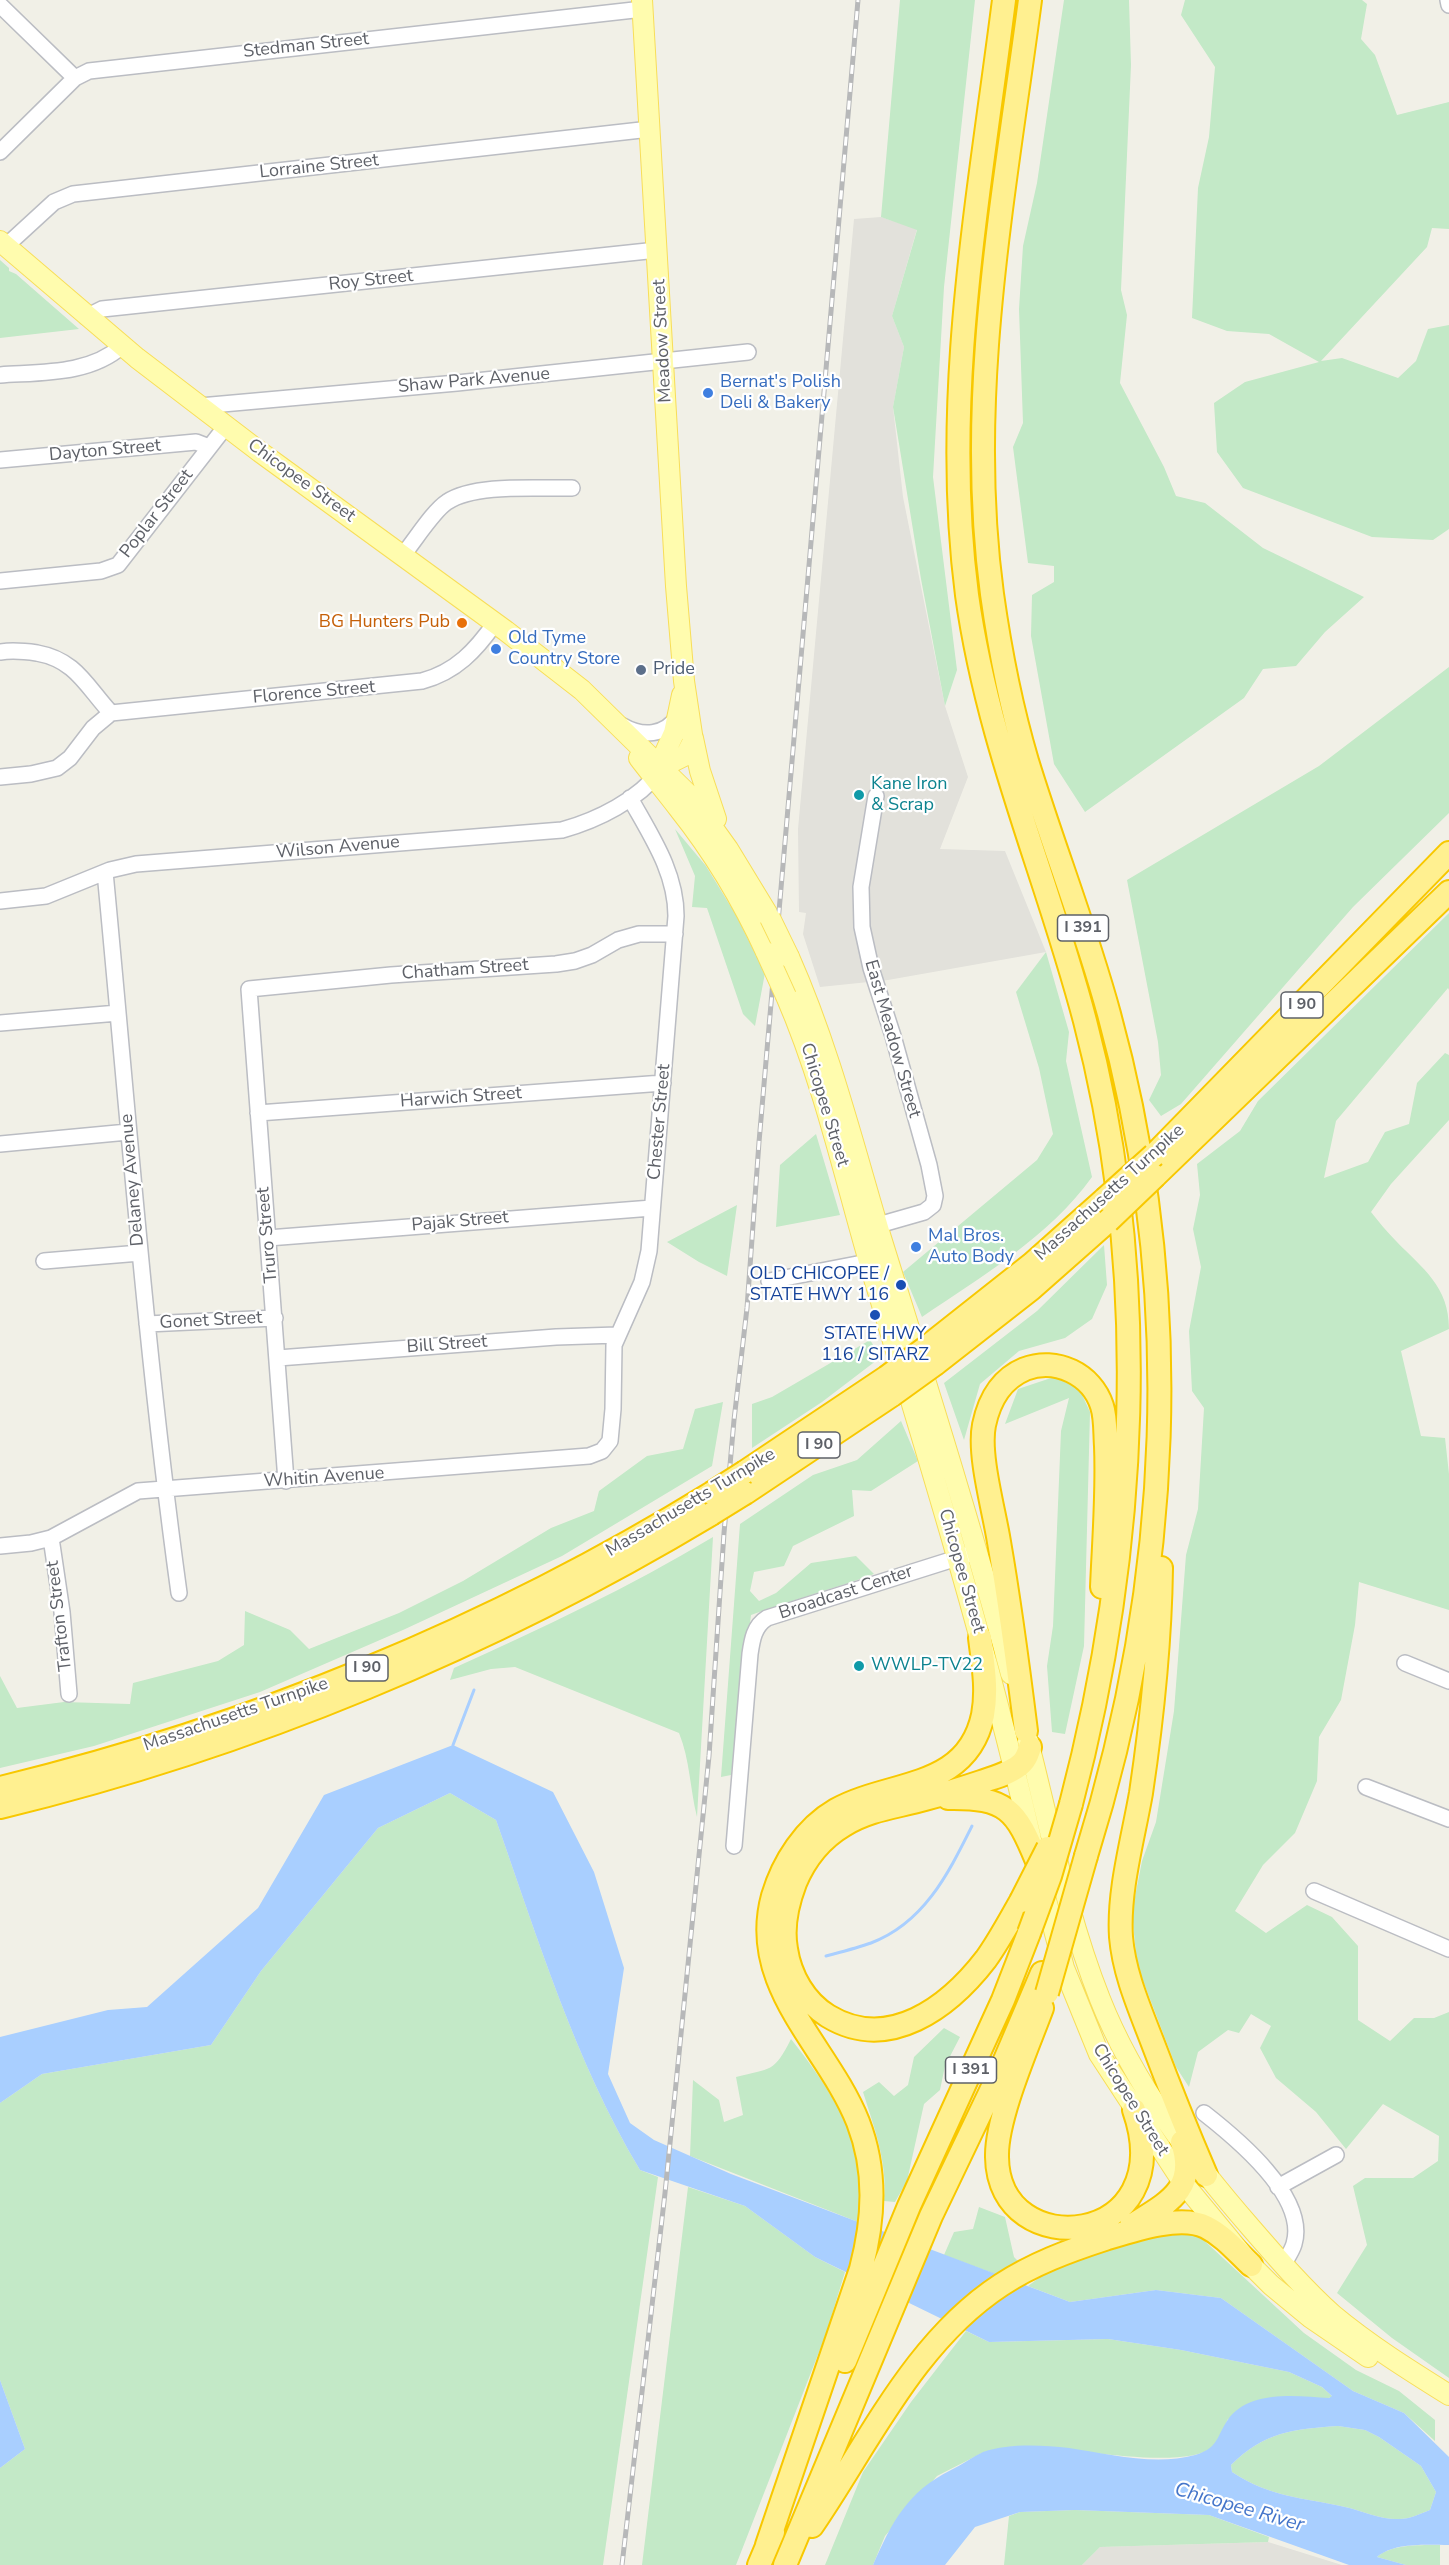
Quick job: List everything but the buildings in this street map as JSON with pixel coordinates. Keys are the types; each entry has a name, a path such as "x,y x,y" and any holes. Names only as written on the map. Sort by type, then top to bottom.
{"highway":[{"name":"I 391","path":"763,2555 856,2311 909,2206 1003,2000 1050,1876 1071,1804 1094,1706 1117,1570 1127,1461 1128,1333 1117,1194 1106,1114 1086,1023 1066,955 1011,791 986,696 968,596 958,493 957,416 962,332 1004,0"},
{"name":"I 391","path":"785,2565 931,2216 1044,1983 1106,1790 1132,1677 1149,1567 1160,1421 1160,1336 1150,1219 1136,1128 1102,989 1040,804 1017,723 996,619 986,544 982,445 986,337 1029,0"},
{"name":"Massachusetts Turnpike","path":"1154,1165 1449,853"},
{"name":"Massachusetts Turnpike","path":"0,1788 80,1767 187,1734 354,1673 450,1632 711,1504 745,1483 782,1471 931,1355 1030,1289 1106,1210 1449,892"},
{"path":"923,1800 1014,1768 1026,1758 1028,1739 1012,1615 982,1444 987,1412 999,1388 1020,1372 1038,1366 1062,1367 1082,1378 1098,1397 1104,1414 1105,1503 1094,1706"},
{"path":"1160,1421 1162,1542 1158,1641 1148,1742 1122,1905 1121,1937 1126,1968 1136,1999 1176,2106 1206,2175"},
{"name":"Massachusetts Turnpike","path":"0,1807 135,1770 254,1731 348,1695 474,1640 662,1544 711,1504"},
{"path":"856,2311 873,2205 865,2145 852,2109 781,1990 770,1950 770,1910 777,1884 787,1862 800,1842 818,1823 856,1801 933,1778 953,1765 968,1749 978,1731 985,1704 985,1676 980,1638"},
{"path":"1037,1862 1021,1824 999,1805 976,1799 923,1800 884,1807 844,1825 814,1850 798,1876 787,1908 786,1949 795,1978 812,2004 834,2020 863,2028 893,2028 921,2018 944,2002 976,1970 995,1945 1021,1901 1071,1804"},
{"path":"1044,1983 998,2144 998,2169 1009,2197 1029,2216 1054,2227 1086,2226 1110,2216 1131,2195 1140,2176 1142,2144 1134,2110"},
{"path":"1117,2235 1155,2210 1184,2184 1187,2177 1187,2158 1181,2141"},
{"path":"785,2565 844,2479 896,2395 935,2343 964,2313 1014,2276 1050,2258 1117,2235 1167,2223 1196,2224 1216,2232 1251,2265"}],"main road":[{"name":"Meadow Street","path":"643,4 684,681 706,792 728,849"},
{"name":"Chicopee Street","path":"3,244 122,346 226,426 567,677 607,714 658,773 750,918 806,1046 870,1228"},
{"name":"Meadow Street","path":"658,773 678,716 684,681"},
{"path":"658,773 689,751 693,734"},
{"name":"Chicopee Street","path":"658,773 690,795 728,849 770,918 789,957 826,1055 878,1260 1014,1768 1049,1915 1076,2001 1104,2062 1184,2184 1251,2265 1311,2318 1449,2409"},
{"name":"Chicopee Street","path":"878,1260 976,1552 1028,1739 1060,1869 1096,1989 1128,2058 1181,2141 1206,2175 1283,2265 1334,2315 1356,2333 1449,2395"}],"street":[{"path":"1448,0 1449,5"},
{"name":"Stedman Street","path":"0,152 75,78 84,72 643,4"},
{"path":"0,5 75,78"},
{"name":"Lorraine Street","path":"3,244 54,202 73,194 650,129"},
{"name":"Roy Street","path":"86,317 102,309 657,250"},
{"path":"0,375 77,368 106,357 122,346"},
{"name":"Shaw Park Avenue","path":"200,406 748,352"},
{"name":"Poplar Street","path":"0,580 101,571 118,565 226,426"},
{"name":"Dayton Street","path":"0,460 196,442 209,447"},
{"path":"402,556 444,504 459,496 492,490 572,488"},
{"name":"Florence Street","path":"111,713 422,681 442,675 458,666 495,623"},
{"path":"0,652 15,650 58,658 78,672 111,713 93,728 70,758 57,768 40,773 0,777"},
{"path":"607,714 633,732 643,734 661,730 673,723 678,716"},
{"name":"Wilson Avenue","path":"0,901 46,896 120,867 155,862 551,832 582,824 630,798 658,773"},
{"name":"East Meadow Street","path":"870,1228 924,1212 933,1205 935,1196 929,1165 893,1036 871,968 862,927 861,887 876,796"},
{"name":"Chester Street","path":"606,1448 610,1441 612,1425 613,1353 617,1335 644,1275 652,1208 675,934 676,900 672,880 659,850 630,798"},
{"name":"Delaney Avenue","path":"105,872 147,1324 179,1593"},
{"name":"Chatham Street","path":"249,988 575,962 618,940 639,934 675,934"},
{"name":"Truro Street","path":"249,988 286,1481"},
{"path":"0,1023 118,1013"},
{"name":"Harwich Street","path":"258,1113 663,1083"},
{"path":"0,1144 128,1132"},
{"name":"Pajak Street","path":"268,1238 652,1208"},
{"path":"44,1261 140,1253"},
{"path":"769,1281 878,1260"},
{"name":"Gonet Street","path":"147,1324 275,1318"},
{"name":"Bill Street","path":"278,1358 556,1337 617,1335"},
{"name":"Whitin Avenue","path":"0,1546 31,1544 51,1538 138,1491 589,1456 600,1453 606,1448"},
{"name":"Trafton Street","path":"51,1538 62,1612 69,1694"},
{"name":"Broadcast Center","path":"734,1846 750,1654 758,1625 767,1618 976,1552"},
{"path":"1405,1663 1449,1681"},
{"path":"1366,1787 1449,1819"},
{"path":"1314,1891 1449,1948"},
{"path":"1204,2113 1242,2143 1278,2187 1293,2214 1294,2245 1283,2265"},
{"path":"1278,2187 1336,2155"}],"shaded area":[{"path":"881,217 917,229 892,316 904,347 893,407 903,497 945,706 968,777 940,849 1005,851 1046,952 888,980 820,987 803,934 806,913 799,912 798,829 854,219"},
{"path":"1268,2542 1342,2565 1082,2565 1100,2547"}],"green space":[{"path":"900,0 975,0 944,287 933,477 957,670 945,706 921,579 893,407 904,347 892,316 917,230 881,217"},
{"path":"1064,0 1129,0 1131,65 1121,290 1127,315 1120,383 1164,467 1176,496 1205,503 1263,548 1364,597 1325,632 1296,666 1263,669 1244,698 1085,812 1054,764 1031,636 1032,595 1054,582 1054,566 1028,563 1013,447 1023,423 1019,309 1023,246 1037,183"},
{"path":"1185,0 1362,0 1367,4 1361,39 1375,55 1397,115 1449,102 1449,229 1432,228 1427,247 1321,361 1342,358 1398,378 1416,361 1428,329 1449,325 1449,529 1433,540 1372,537 1243,488 1217,452 1214,403 1245,382 1319,362 1269,334 1227,331 1192,318 1198,188 1209,137 1215,67 1181,15"},
{"path":"0,260 9,268 9,271 16,274 79,329 0,338"},
{"path":"1449,667 1449,813 1353,907 1181,1104 1161,1116 1149,1100 1161,1075 1158,1042 1127,880 1319,766"},
{"path":"675,829 706,866 736,915 765,973 755,1026 743,1014 707,908 692,907 695,876"},
{"path":"1449,913 1449,990 1448,988 1336,1121 1324,1178 1368,1162 1385,1132 1409,1124 1417,1083 1445,1053 1449,1055 1449,1120 1391,1184 1371,1212 1433,1279 1445,1301 1448,1314 1449,1329 1401,1351 1421,1436 1445,1438 1449,1474 1449,1610 1359,1582 1355,1625 1341,1700 1319,1737 1317,1781 1295,1833 1263,1865 1235,1911 1266,1933 1307,1905 1332,1917 1358,1946 1358,2020 1390,2041 1414,2018 1434,2018 1449,2012 1449,2378 1392,2338 1337,2293 1367,2245 1353,2186 1365,2178 1413,2178 1438,2161 1439,2136 1383,2104 1346,2149 1316,2112 1276,2078 1260,2048 1271,2026 1251,2014 1239,2033 1228,2030 1198,2052 1189,2087 1176,2067 1137,1965 1132,1912 1142,1861 1156,1822 1174,1711 1186,1555 1198,1509 1204,1408 1192,1391 1189,1331 1201,1267 1193,1229 1200,1195 1197,1164 1240,1131 1258,1101"},
{"path":"1046,952 1069,1032 1066,1061 1092,1177 1075,1199 1035,1237 991,1271 922,1317 903,1272 1037,1160 1053,1134 1039,1068 1016,992"},
{"path":"816,1134 840,1215 776,1227 780,1165"},
{"path":"737,1205 727,1276 667,1242"},
{"path":"1104,1245 1107,1285 1092,1319 1065,1338 1019,1351 980,1384 964,1440 944,1383 1037,1311"},
{"path":"870,1340 881,1357 822,1402 752,1448 752,1404 772,1397"},
{"path":"1054,1377 1079,1388 1090,1412 1084,1646 1065,1734 1052,1732 1047,1666 1053,1626 1061,1431 1069,1398 1005,1424 1018,1389"},
{"path":"723,1402 712,1466 562,1556 403,1630 260,1692 94,1746 0,1768 0,1676 17,1708 64,1702 130,1704 133,1683 218,1661 244,1645 245,1611 290,1630 309,1649 399,1613 463,1581 551,1528 594,1511 599,1491 647,1456 683,1449 695,1409"},
{"path":"901,1421 918,1461 871,1491 852,1490 854,1516 793,1546 784,1566 754,1572 750,1591 759,1601 776,1593 811,1563 856,1556 874,1574 751,1615 731,1775 721,1777 740,1524 813,1475 857,1460"},
{"path":"713,1537 697,1817 679,1733 515,1667 491,1669 450,1680 454,1668 618,1590"},
{"path":"450,1793 496,1820 559,1999 596,2086 640,2170 658,2177 603,2565 0,2565 0,2468 25,2449 0,2380 0,2103 42,2074 211,2045 261,1971 378,1828"},
{"path":"944,2028 960,2037 945,2066 940,2090 924,2104 907,2181 895,2202 884,2201 882,2159 863,2092 879,2082 894,2096 908,2085 914,2057"},
{"path":"791,2039 826,2087 845,2122 852,2141 861,2180 858,2222 690,2156 693,2080 719,2100 724,2122 743,2115 736,2077 764,2070 775,2064"},
{"path":"688,2187 745,2206 815,2257 845,2272 826,2334 736,2565 642,2565"},
{"path":"979,2207 1005,2217 1014,2257 1020,2263 1003,2277 944,2255 954,2232 973,2229"},
{"path":"1196,2233 1304,2333 1356,2370 1399,2391 1435,2420 1435,2441 1404,2413 1353,2391 1221,2298 1156,2290 1070,2302 1028,2286 1062,2261 1128,2238"},
{"path":"966,2331 989,2342 1108,2339 1181,2350 1289,2372 1322,2387 1333,2397 1228,2419 1215,2445 1198,2454 1153,2458 1031,2446 1016,2446 984,2452 937,2476 885,2536 873,2565 825,2565 863,2472 911,2402"},
{"path":"1338,2426 1365,2430 1421,2466 1436,2492 1430,2510 1407,2518 1386,2518 1345,2507 1287,2496 1246,2481 1232,2472 1231,2465 1255,2445 1267,2439 1293,2431"},
{"path":"1075,2510 1209,2515 1269,2537 1268,2542 1100,2547 1082,2565 1004,2565 1009,2516 1020,2512"},
{"path":"1440,2545 1440,2565 1406,2565 1377,2557 1398,2547"}],"water":[{"name":"Chicopee River","path":"453,1745 553,1792 594,1872 624,1968 608,2074 630,2123 654,2140 731,2174 1070,2302 1156,2290 1221,2298 1353,2391 1404,2413 1449,2457 1449,2545 1402,2547 1384,2552 1377,2557 1406,2565 1349,2565 1209,2515 1075,2510 1020,2512 975,2527 945,2565 873,2565 894,2522 912,2498 936,2479 983,2452 1004,2447 1037,2446 1069,2448 1132,2458 1180,2458 1203,2452 1212,2446 1227,2421 1247,2404 1274,2397 1329,2398 1332,2396 1322,2387 1289,2372 1181,2350 1108,2339 989,2342 815,2257 745,2206 640,2170 617,2129 577,2043 559,1999 496,1820 450,1793 378,1828 261,1971 211,2045 42,2074 0,2103 0,2037 108,2010 147,2007 258,1908 324,1795","holes":["1338,2426 1365,2430 1421,2466 1436,2492 1430,2510 1407,2518 1386,2518 1345,2507 1287,2496 1246,2481 1232,2472 1231,2465 1243,2454 1255,2445 1280,2434"]},
{"path":"0,2380 25,2449 0,2468"}],"waterway":[{"path":"453,1745 474,1690"},
{"path":"826,1956 871,1943 906,1923 920,1910 943,1879 972,1826"}],"railway":[{"path":"622,2565 665,2193 709,1756 724,1533 747,1308 759,1142 858,0"}],"place":[{"name":"Bernat's Polish Deli & Bakery","path":"708,393"},
{"name":"BG Hunters Pub","path":"462,623"},
{"name":"Old Tyme Country Store","path":"496,649"},
{"name":"Pride","path":"641,670"},
{"name":"Kane Iron & Scrap","path":"859,795"},
{"name":"Mal Bros. Auto Body","path":"916,1247"},
{"name":"OLD CHICOPEE / STATE HWY 116","path":"901,1285"},
{"name":"STATE HWY 116 / SITARZ","path":"875,1315"},
{"name":"WWLP-TV22","path":"859,1666"}]}
